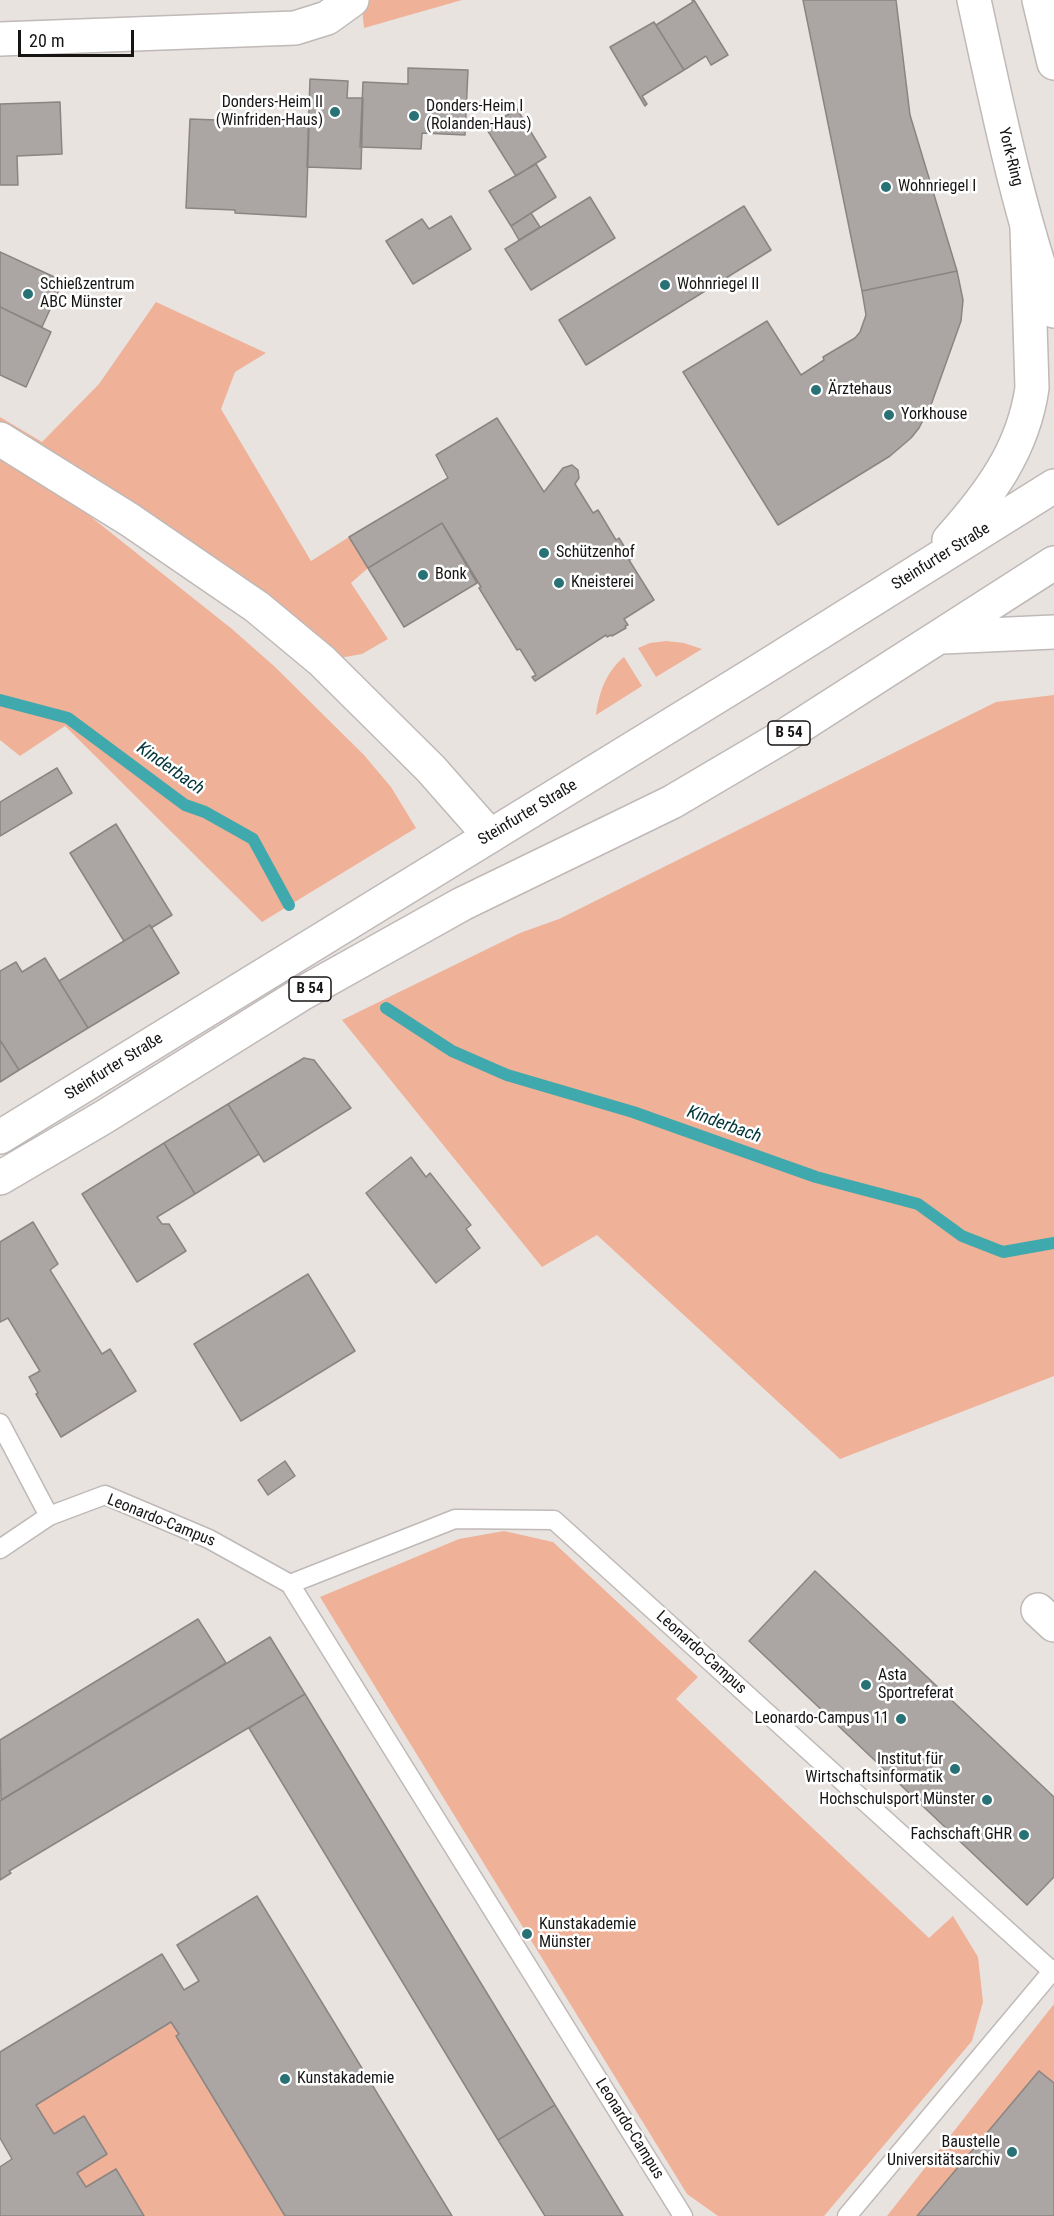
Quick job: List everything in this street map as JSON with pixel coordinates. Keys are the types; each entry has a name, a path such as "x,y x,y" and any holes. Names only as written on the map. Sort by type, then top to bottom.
{"main road":[{"path":"0,39 295,28 327,18 352,0"},
{"name":"York-Ring","path":"974,0 1027,228 1054,311"},
{"path":"1039,0 1054,63"},
{"path":"924,568 983,502 1010,460 1027,415 1032,388 1027,228"},
{"path":"0,439 130,520 257,606 330,669 431,769 490,836"},
{"name":"Steinfurter Straße","path":"0,1137 1054,486"},
{"path":"942,637 1054,563"},
{"name":"B 54","path":"0,1179 303,993 462,904 672,802 789,733 942,637 1054,632"}],"lane":[{"path":"0,1423 49,1516"},
{"name":"Leonardo-Campus","path":"0,1549 49,1516 105,1495 209,1539 290,1584 683,2216"},
{"name":"Leonardo-Campus","path":"290,1584 456,1519 554,1520 1053,1970 847,2216"}],"shaded area":[{"path":"368,0 462,0 364,28 362,7"},
{"path":"156,302 266,353 235,372 221,409 311,561 349,537 368,568 351,583 388,639 362,654 322,661 0,439 0,417 42,442 99,384"},
{"path":"0,458 76,505 232,629 274,666 364,755 391,787 416,828 262,922 65,726 20,756 0,740"},
{"path":"666,641 684,643 702,649 656,677 638,648 650,643"},
{"path":"624,657 642,686 596,715 604,683 612,669"},
{"path":"1054,695 1054,1376 840,1459 597,1235 542,1267 342,1020 520,933 559,919 996,702"},
{"path":"504,1531 553,1542 698,1677 676,1699 929,1938 953,1916 978,1957 983,2002 972,2041 824,2216 718,2216 687,2194 320,1597 459,1539"},
{"path":"1054,2004 1054,2083 1039,2071 917,2216 887,2216"},
{"path":"171,2022 179,2034 176,2036 285,2216 144,2216 116,2169 86,2187 77,2173 84,2116 54,2134 36,2105"}],"building":[{"path":"692,0 728,55 711,65 706,56 684,70 656,25 693,2"},
{"name":"Wohnriegel I","path":"803,0 896,0 910,115 957,271 862,291"},
{"path":"654,22 684,70 642,96 647,104 645,106 610,47"},
{"name":"Donders-Heim I (Rolanden-Haus)","path":"408,68 468,70 465,135 422,133 421,149 360,147 363,82 408,84"},
{"name":"Donders-Heim II (Winfriden-Haus)","path":"310,79 348,81 347,98 363,98 361,169 307,167"},
{"path":"60,102 62,154 17,156 18,185 0,185 0,104"},
{"path":"517,109 546,157 516,176 486,128"},
{"path":"190,119 309,127 306,217 186,208"},
{"path":"536,164 556,197 511,226 489,191"},
{"path":"590,197 615,238 531,290 505,249"},
{"name":"Wohnriegel II","path":"744,206 771,250 586,365 559,320"},
{"path":"531,213 540,227 519,240 511,226"},
{"path":"451,216 471,249 413,284 386,241 422,219 429,229"},
{"name":"Schießzentrum ABC Münster","path":"0,252 63,281 42,327 0,307"},
{"name":"Ärztehaus","path":"957,271 963,300 961,321 931,405 919,428 890,456 778,525 683,372 767,321 801,375 824,360 823,357 855,338 860,332 866,315 862,291"},
{"path":"0,307 51,332 26,387 0,375"},
{"name":"Schützenhof","path":"497,418 544,492 563,468 572,465 578,470 579,478 575,484 593,513 598,510 616,540 619,538 632,559 629,560 654,600 624,619 628,625 625,626 626,628 612,636 607,637 606,635 535,681 532,677 536,675 520,649 517,650 442,523 368,568 349,537 448,478 436,455"},
{"name":"Bonk","path":"442,523 477,583 404,627 368,568"},
{"path":"57,768 72,793 0,836 0,802"},
{"path":"116,824 172,915 124,941 70,853"},
{"path":"150,925 179,973 88,1028 59,981"},
{"path":"45,958 88,1028 19,1070 0,1040 0,971 16,962 22,972"},
{"path":"0,1040 19,1070 0,1082"},
{"path":"304,1058 314,1060 351,1108 264,1162 228,1104"},
{"path":"228,1104 259,1154 195,1194 164,1143"},
{"path":"164,1143 195,1194 157,1217 162,1224 169,1224 186,1251 137,1282 82,1194"},
{"path":"411,1157 426,1177 430,1173 471,1225 466,1229 480,1248 436,1283 366,1193"},
{"path":"33,1222 58,1264 50,1270 102,1354 110,1349 136,1391 61,1437 36,1394 38,1393 29,1377 40,1371 8,1318 0,1322 0,1242"},
{"path":"308,1274 355,1351 241,1421 194,1344"},
{"path":"285,1461 295,1476 268,1495 258,1480"},
{"name":"Leonardo-Campus 11","path":"815,1571 1054,1797 1054,1877 1027,1905 749,1641"},
{"path":"198,1619 226,1663 1,1800 0,1740"},
{"path":"270,1637 305,1694 9,1871 11,1873 0,1880 0,1801"},
{"path":"305,1694 555,2105 498,2140 249,1728"},
{"name":"Kunstakademie","path":"257,1896 452,2216 285,2216 176,2036 179,2034 171,2022 36,2105 54,2134 84,2116 107,2154 77,2173 86,2187 116,2169 144,2216 0,2216 0,2167 12,2159 0,2138 0,2052 162,1954 184,1990 199,1981 177,1945"},
{"name":"Baustelle Universitätsarchiv","path":"1039,2071 1054,2083 1054,2216 917,2216"},
{"path":"555,2105 623,2216 545,2216 498,2140"}],"waterway":[{"name":"Kinderbach","path":"0,700 68,718 185,805 205,812 253,839 289,905"},
{"name":"Kinderbach","path":"386,1008 452,1051 507,1075 633,1112 816,1177 918,1204 962,1236 1003,1252 1054,1243"}],"place":[{"name":"Donders-Heim II (Winfriden-Haus)","path":"335,112"},
{"name":"Donders-Heim I (Rolanden-Haus)","path":"414,116"},
{"name":"Wohnriegel I","path":"886,187"},
{"name":"Wohnriegel II","path":"665,285"},
{"name":"Schießzentrum ABC Münster","path":"28,294"},
{"name":"Ärztehaus","path":"816,390"},
{"name":"Yorkhouse","path":"889,415"},
{"name":"Schützenhof","path":"544,553"},
{"name":"Bonk","path":"423,575"},
{"name":"Kneisterei","path":"559,583"},
{"name":"Asta Sportreferat","path":"866,1685"},
{"name":"Leonardo-Campus 11","path":"901,1719"},
{"name":"Institut für Wirtschaftsinformatik","path":"955,1769"},
{"name":"Hochschulsport Münster","path":"987,1800"},
{"name":"Fachschaft GHR","path":"1024,1835"},
{"name":"Kunstakademie Münster","path":"527,1934"},
{"name":"Kunstakademie","path":"285,2079"},
{"name":"Baustelle Universitätsarchiv","path":"1012,2152"}]}
